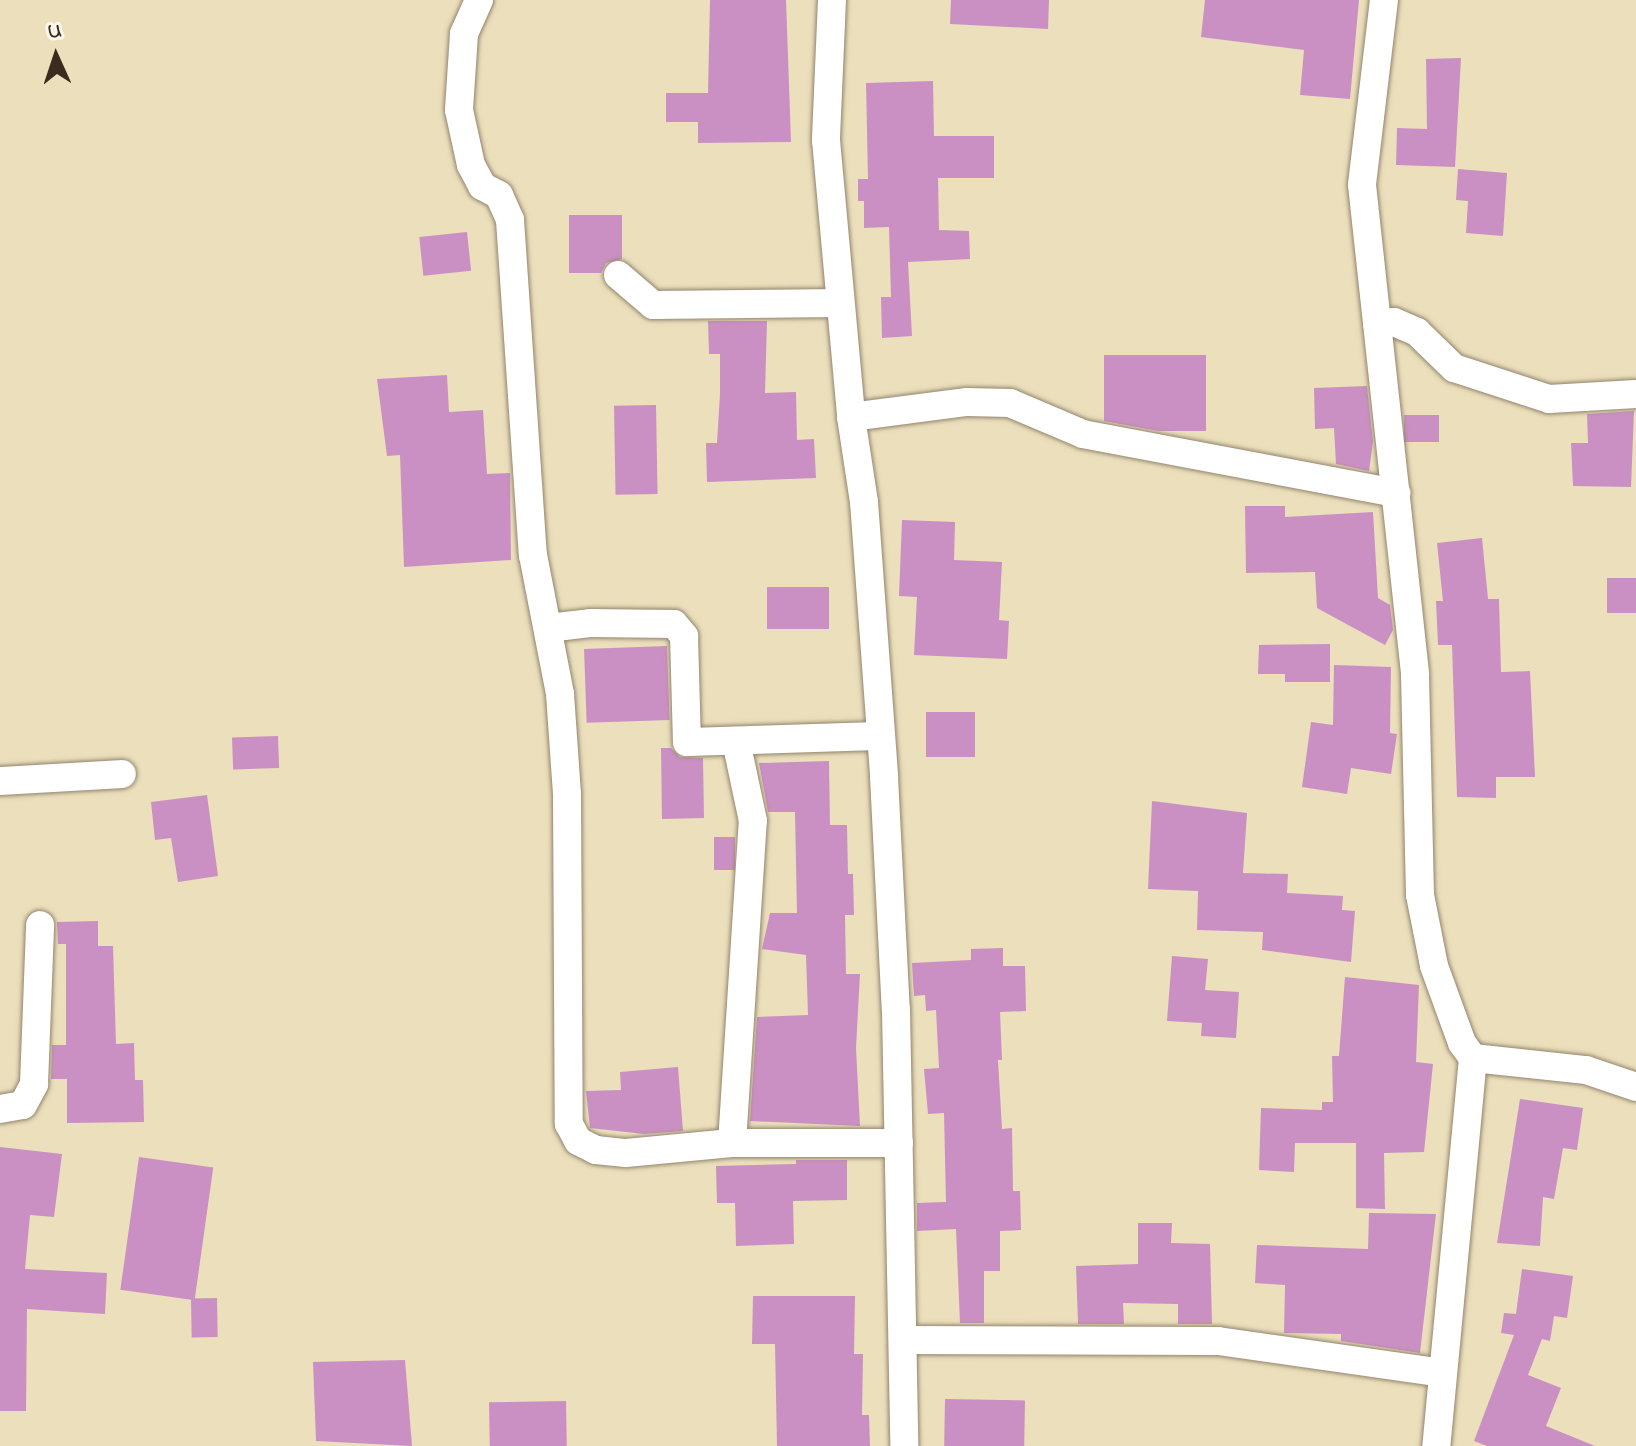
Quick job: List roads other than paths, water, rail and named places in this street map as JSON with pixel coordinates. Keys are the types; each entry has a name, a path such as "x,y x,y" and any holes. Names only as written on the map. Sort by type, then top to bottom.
{"street":[{"path":"479,0 464,34 459,110 471,165 482,186 499,195 510,220 533,555 560,694 567,794 569,1124 578,1141 596,1150 626,1153 732,1143 899,1143"},
{"path":"832,0 826,140 851,417 864,502 879,736 899,1143 904,1446"},
{"path":"1384,0 1362,185 1415,675 1420,895 1434,966 1462,1043 1473,1058 1436,1446"},
{"path":"618,275 653,305 840,303"},
{"path":"1377,323 1394,322 1417,332 1454,368 1522,392 1549,399 1636,394"},
{"path":"851,417 967,402 1010,403 1083,434 1396,493"},
{"path":"548,628 590,623 674,624 684,636 687,742 879,736"},
{"path":"732,1143 753,821 736,741"},
{"path":"0,781 122,774"},
{"path":"0,1109 23,1105 34,1084 40,925"},
{"path":"1473,1058 1586,1070 1636,1087"},
{"path":"903,1340 1218,1341 1443,1373"}]}
